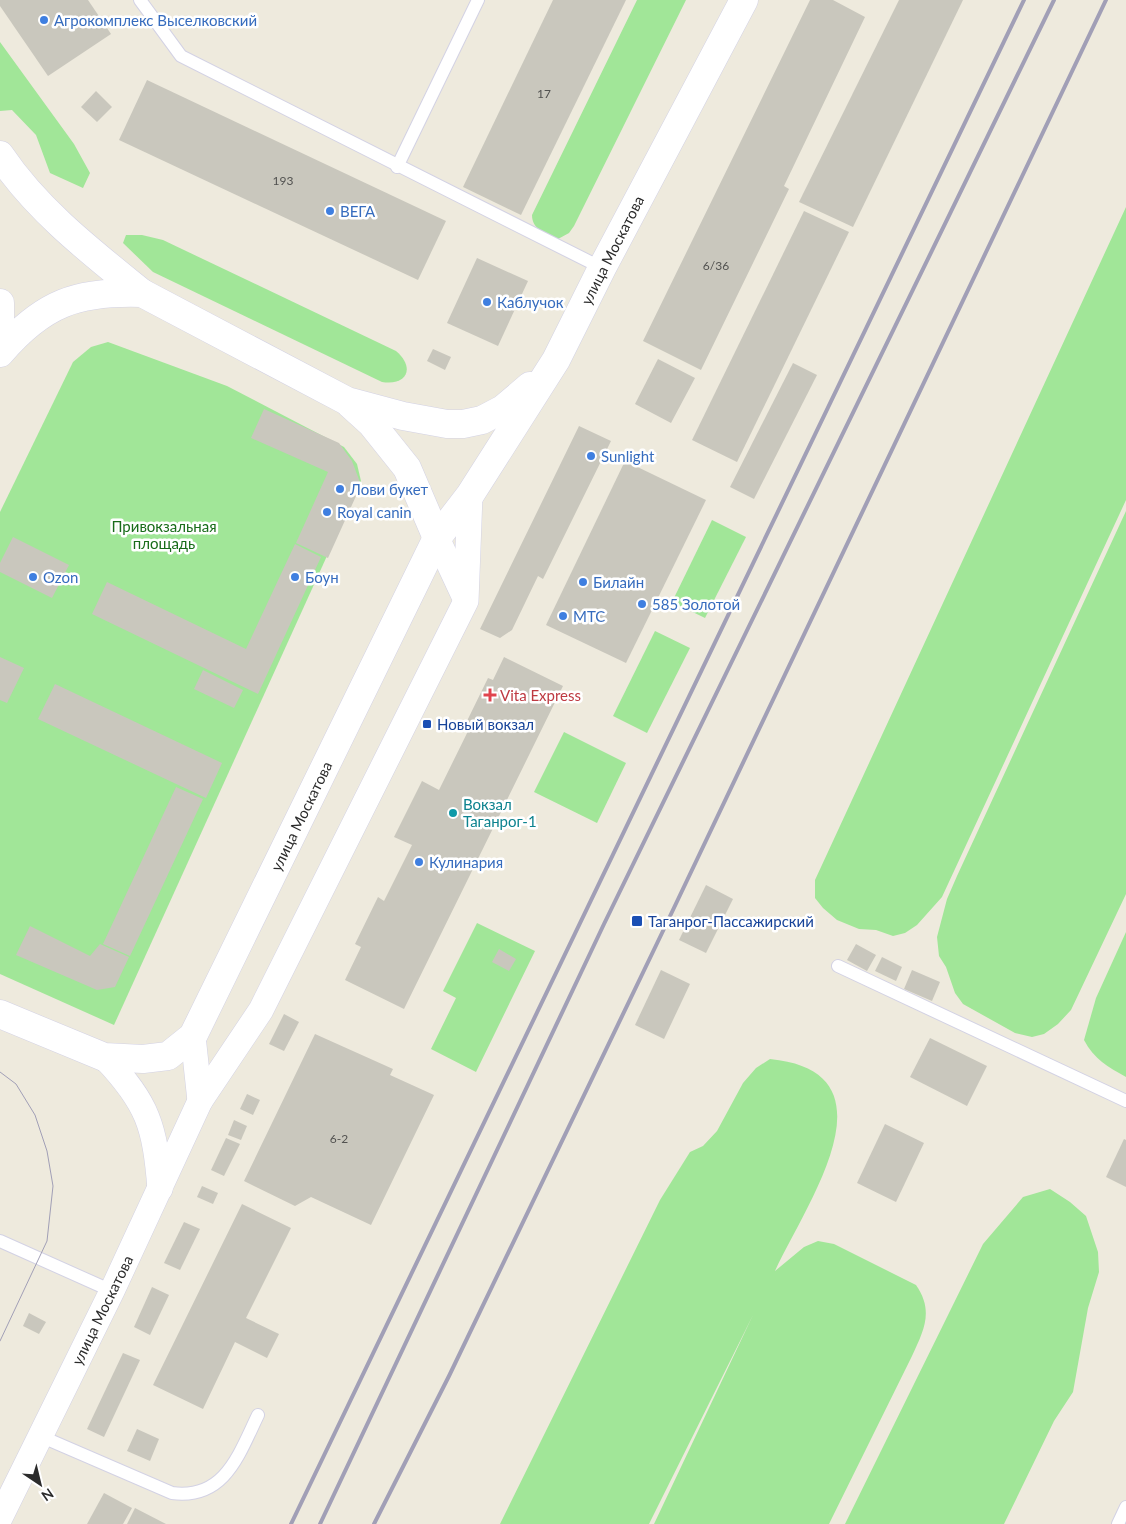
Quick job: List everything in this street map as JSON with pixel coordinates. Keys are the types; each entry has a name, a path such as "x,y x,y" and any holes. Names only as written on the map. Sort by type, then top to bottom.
{"main road":[{"name":"улица Москатова","path":"193,1036 437,538 470,495 556,360 602,268 744,0"},
{"path":"0,155 20,185 89,251 142,293 346,401 371,423 407,468 437,538"},
{"path":"0,353 21,328 50,309 85,295 112,292 142,293"},
{"path":"0,303 0,321"},
{"path":"346,401 426,421 463,424 482,420 503,409 556,360"},
{"path":"0,1014 104,1057 143,1059 168,1056 193,1036"}],"street":[{"name":"улица Москатова","path":"0,1518 112,1292 200,1101 261,1010 466,601 470,495"},
{"path":"437,538 466,601"},
{"path":"193,1036 200,1101"},
{"path":"104,1057 128,1082 147,1114 156,1150 160,1189"}],"lane":[{"path":"140,0 181,56 397,167 602,268"},
{"path":"397,167 478,0"},
{"path":"838,966 1126,1101"},
{"path":"0,1241 112,1292"},
{"path":"40,1436 172,1493 188,1495 202,1492 226,1474 234,1463 258,1415"},
{"path":"1118,1524 1126,1507"}],"green space":[{"path":"637,0 686,0 574,226 569,233 558,239 537,228 532,215"},
{"path":"0,42 74,144 90,173 83,188 50,173 36,135 12,110 0,111"},
{"path":"1126,207 1126,500 942,897 917,925 905,933 893,936 876,930 859,929 837,920 823,908 815,898 815,880"},
{"path":"126,235 142,235 163,240 396,351 405,363 406,374 398,381 382,382 153,272 123,243"},
{"name":"Привокзальная площадь","path":"108,342 227,386 344,447 357,464 361,481 114,1025 0,974 0,512 73,362 91,347"},
{"path":"1126,511 1126,894 1071,1010 1058,1024 1044,1034 1032,1037 1015,1033 963,1004 955,993 946,967 939,956 937,937 947,899 957,876"},
{"path":"712,520 746,537 705,618 672,602"},
{"path":"655,631 690,648 647,733 613,716"},
{"path":"564,732 626,763 597,823 534,792"},
{"path":"477,923 535,951 476,1072 431,1049 456,998 443,991"},
{"path":"1126,932 1126,1077 1107,1066 1092,1052 1084,1040 1096,998"},
{"path":"770,1059 809,1069 831,1089 837,1115 833,1146 821,1179 775,1271 804,1247 818,1241 834,1244 916,1285 925,1303 925,1320 916,1347 829,1524 654,1524 753,1315 649,1524 500,1524 660,1200 690,1152 703,1146 717,1131 743,1083 756,1068"},
{"path":"1050,1189 1070,1202 1086,1216 1098,1252 1099,1272 1088,1308 1073,1392 1054,1421 1004,1524 845,1524 983,1244 1023,1197"}],"building":[{"path":"0,0 88,0 111,34 48,76 0,6"},
{"path":"553,0 626,0 521,215 463,187"},
{"path":"810,0 833,0 865,17 784,186 789,189 701,370 643,341"},
{"path":"899,0 963,0 853,227 799,202"},
{"path":"147,80 446,221 418,280 119,140"},
{"path":"96,91 112,107 97,122 81,107"},
{"path":"804,211 849,232 737,462 692,440"},
{"name":"Каблучок","path":"477,258 528,281 498,346 447,323"},
{"path":"433,349 451,357 445,370 427,361"},
{"path":"658,359 695,378 671,423 635,404"},
{"path":"793,363 817,375 754,499 730,487"},
{"path":"264,409 339,443 352,461 361,485 328,558 296,543 328,472 251,438"},
{"path":"579,426 611,441 543,579 538,576 512,630 500,638 480,629"},
{"path":"625,461 706,500 626,663 546,625"},
{"path":"13,537 69,565 52,598 0,572 0,563"},
{"path":"295,544 321,557 258,694 92,614 107,582 246,649"},
{"path":"0,657 24,668 7,703 0,700"},
{"name":"Вокзал Таганрог-1","path":"504,657 563,686 404,1009 345,980 361,947 355,944 378,897 384,901 412,845 394,837 422,781 439,790 472,723 467,721 488,678 493,680"},
{"path":"203,670 243,690 234,708 194,689"},
{"path":"55,684 222,763 206,798 38,719"},
{"path":"176,787 203,799 130,956 103,944"},
{"path":"706,885 733,899 706,953 679,940"},
{"path":"30,926 90,956 100,944 129,957 115,987 97,990 16,955"},
{"path":"856,944 876,955 867,971 847,960"},
{"path":"499,949 516,959 509,971 492,962"},
{"path":"882,957 902,967 896,981 875,971"},
{"path":"661,970 690,984 664,1039 635,1025"},
{"path":"912,970 940,982 932,1001 904,989"},
{"path":"284,1014 299,1022 284,1051 269,1044"},
{"path":"315,1034 393,1069 390,1075 434,1095 371,1225 311,1197 295,1206 244,1181"},
{"path":"930,1038 987,1066 967,1106 910,1077"},
{"path":"247,1094 260,1100 253,1115 240,1109"},
{"path":"234,1120 247,1126 241,1140 228,1135"},
{"path":"885,1124 924,1143 896,1202 857,1183"},
{"path":"226,1138 240,1144 224,1176 211,1170"},
{"path":"1124,1139 1126,1140 1126,1187 1106,1177"},
{"path":"202,1186 218,1193 213,1204 197,1197"},
{"path":"242,1204 291,1228 246,1318 279,1334 267,1358 235,1342 203,1409 153,1385"},
{"path":"184,1222 200,1229 180,1270 164,1263"},
{"path":"152,1287 169,1295 150,1335 134,1327"},
{"path":"29,1313 46,1322 39,1334 23,1326"},
{"path":"123,1353 140,1360 104,1437 87,1429"},
{"path":"137,1429 159,1439 150,1461 127,1451"},
{"path":"104,1493 132,1508 123,1524 87,1524"},
{"path":"135,1508 166,1524 127,1524"}],"tram line":[{"path":"0,1072 16,1084 35,1115 47,1151 53,1186 47,1241 0,1341"}],"railway":[{"path":"291,1524 1024,0"},
{"path":"320,1524 604,924 1054,0"},
{"path":"374,1524 449,1376 662,933 1106,0"}],"place":[{"name":"Агрокомплекс Выселковский","path":"44,20"},
{"name":"ВЕГА","path":"330,211"},
{"name":"Каблучок","path":"487,302"},
{"name":"Sunlight","path":"591,456"},
{"name":"Лови букет","path":"340,489"},
{"name":"Royal canin","path":"327,512"},
{"name":"Ozon","path":"33,577"},
{"name":"Боун","path":"295,577"},
{"name":"Билайн","path":"583,582"},
{"name":"585 Золотой","path":"642,604"},
{"name":"МТС","path":"563,616"},
{"name":"Vita Express","path":"490,695"},
{"name":"Новый вокзал","path":"427,724"},
{"name":"Вокзал Таганрог-1","path":"453,813"},
{"name":"Кулинария","path":"419,862"},
{"name":"Таганрог-Пассажирский","path":"637,921"}]}
